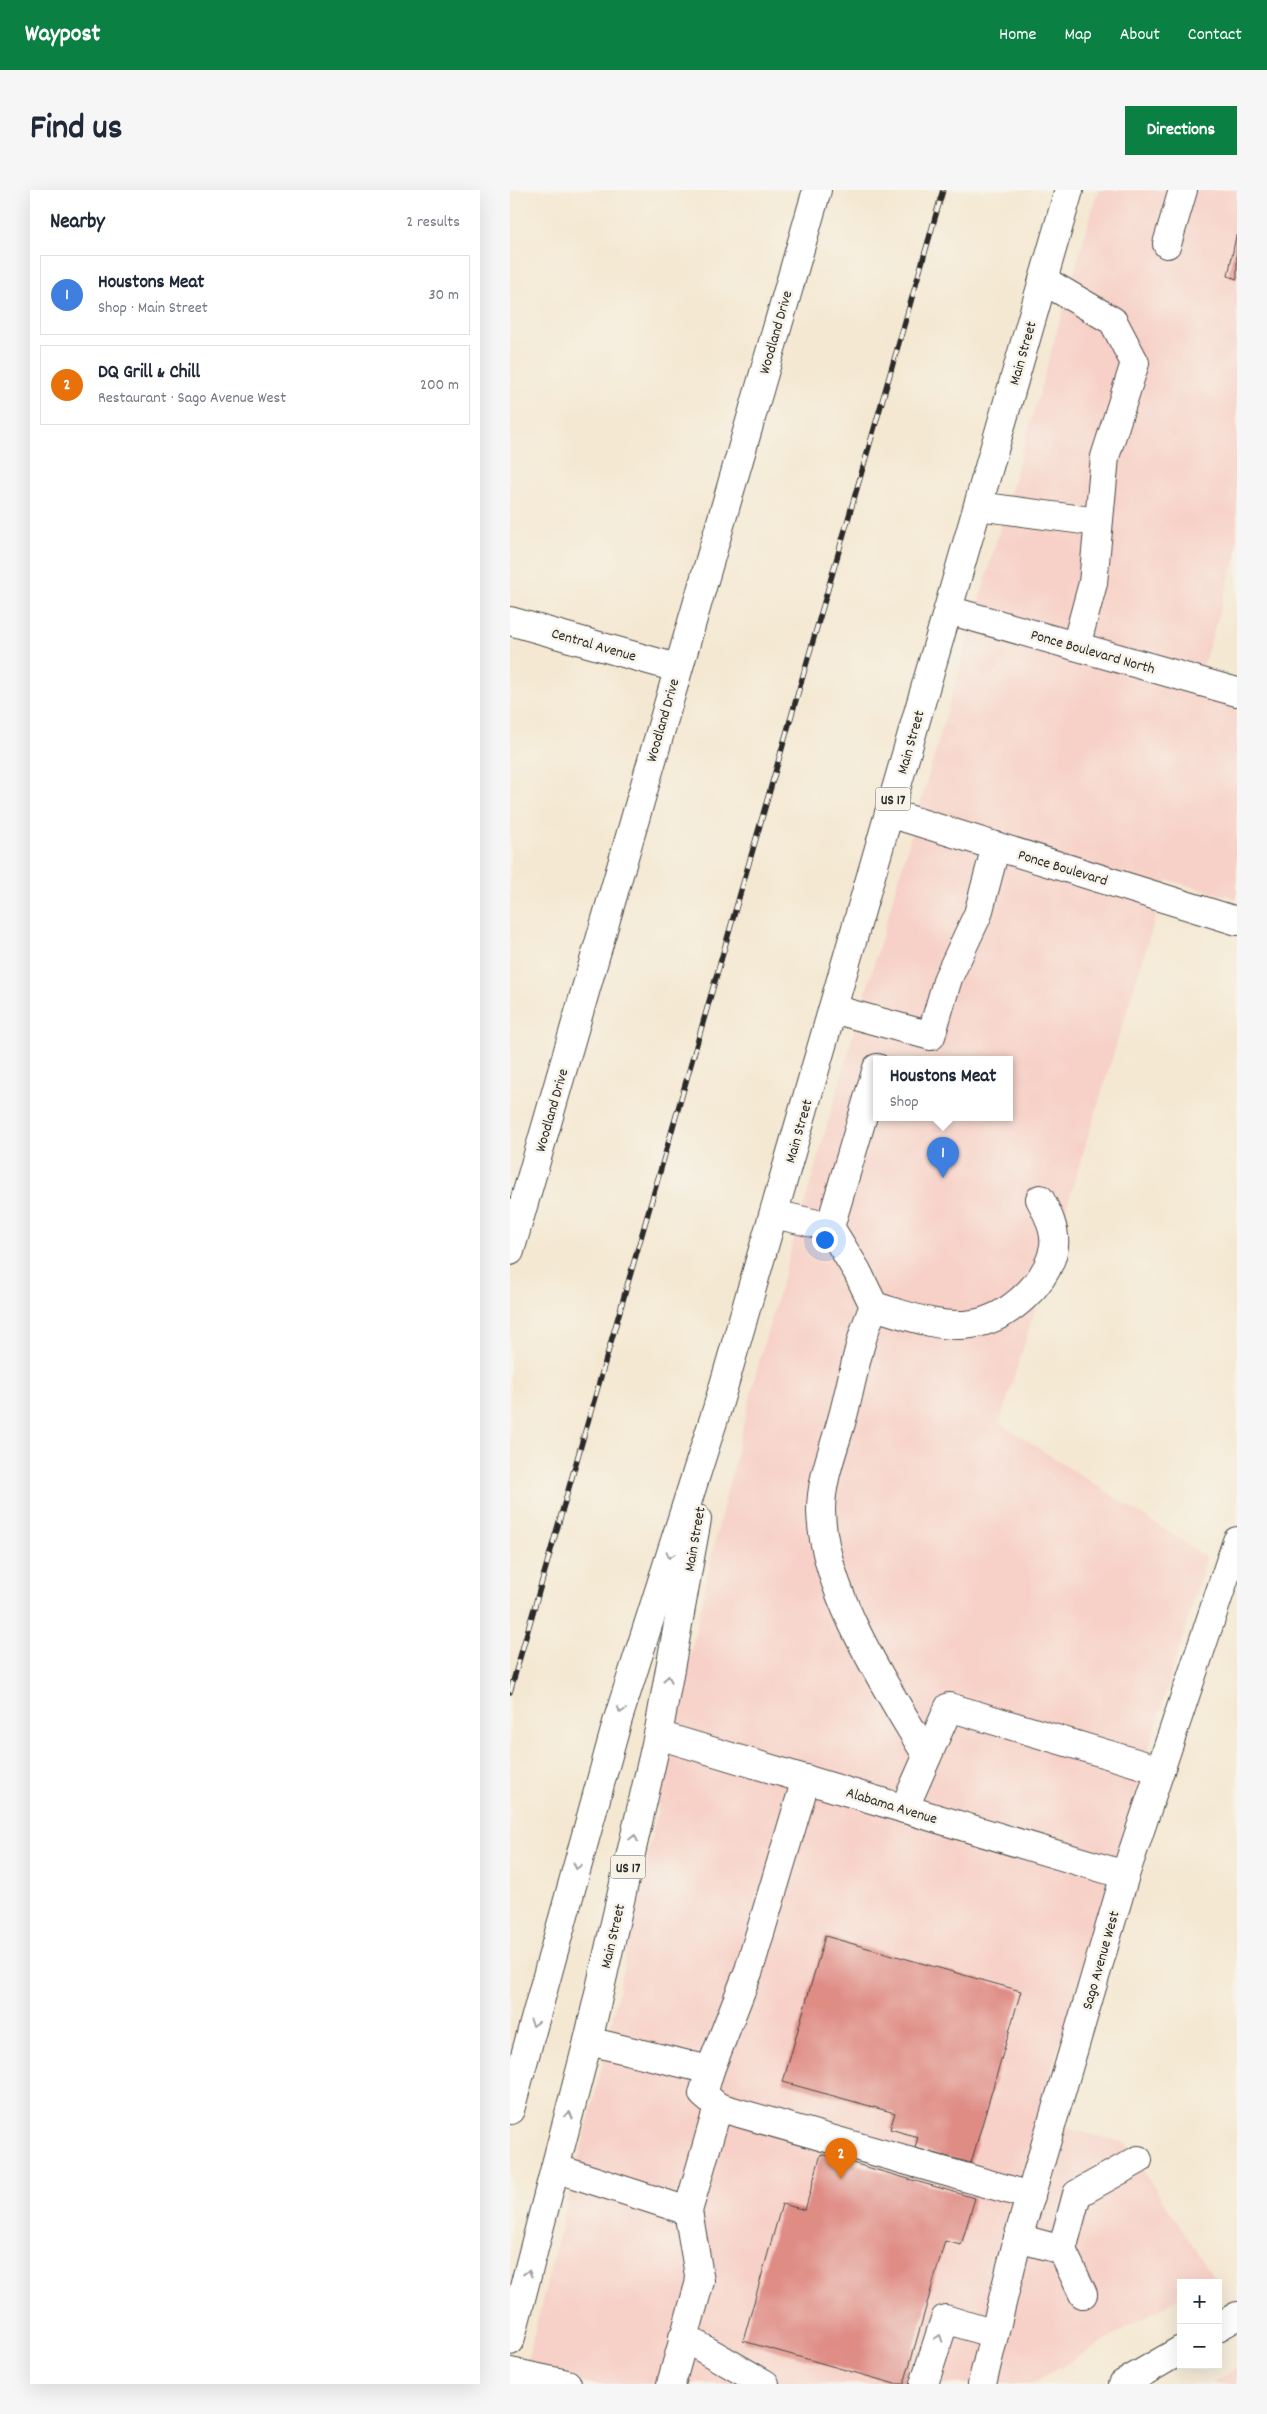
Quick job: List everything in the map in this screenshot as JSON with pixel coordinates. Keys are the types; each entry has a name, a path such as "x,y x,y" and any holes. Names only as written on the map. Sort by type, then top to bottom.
{"street":[{"name":"Woodland Drive","path":"510,1251 677,668 817,190"},
{"name":"Main Street","path":"510,2110 618,1719 718,1409 1069,190"},
{"path":"1166,244 1183,190"},
{"path":"1043,280 1113,321 1135,363 1105,457 1093,584 1076,646"},
{"path":"978,506 1098,522"},
{"name":"Ponce Boulevard North","path":"948,610 1237,692"},
{"name":"Central Avenue","path":"510,621 677,668"},
{"name":"Ponce Boulevard","path":"889,813 1237,921"},
{"path":"833,1009 889,1026 931,1036 948,978 978,914 996,846"},
{"path":"880,1056 889,1026"},
{"path":"830,1227 873,1082"},
{"path":"874,1306 949,1325 972,1324 988,1320 1010,1307 1034,1288 1049,1265 1054,1244 1049,1215 1040,1199"},
{"path":"774,1214 830,1227 857,1270 874,1306 862,1333 839,1431 829,1462 821,1510 824,1534 836,1584 867,1654 927,1756"},
{"name":"Main Street","path":"510,2341 588,2041 658,1734 718,1409"},
{"name":"Sago Avenue West","path":"982,2384 1018,2238 1126,1874 1237,1541"},
{"path":"904,1808 949,1707 1160,1770"},
{"name":"Alabama Avenue","path":"658,1734 1126,1874"},
{"path":"806,1779 749,1970 710,2070 703,2094 718,2107 1030,2196"},
{"path":"588,2041 710,2070"},
{"path":"671,2384 700,2281 688,2211 718,2107"},
{"path":"1083,2294 1062,2250 1077,2194 1138,2160"},
{"path":"555,2168 688,2211"},
{"path":"1018,2238 1062,2250"},
{"path":"1222,2325 1237,2316"},
{"path":"924,2384 945,2319 994,2334"},
{"path":"683,2337 765,2384"},
{"path":"1123,2384 1177,2352"},
{"path":"510,2372 567,2384"}],"shaded area":[{"path":"1098,190 1237,190 1237,553 1195,693 1237,706 1237,899 1167,880 1000,1423 1207,1557 1036,2120 1125,2143 1213,2276 1208,2279 1177,2279 1177,2298 1032,2384 521,2384 602,2067 716,1536 760,1357"},
{"path":"1237,2368 1237,2384 1211,2384"}],"building":[{"path":"1237,236 1237,279 1228,276"},
{"path":"825,1936 1021,1991 971,2163 915,2148 918,2137 890,2129 895,2113 783,2082"},
{"path":"821,2154 975,2198 961,2245 945,2241 904,2384 895,2384 743,2341 782,2204 805,2210"}],"railway":[{"path":"510,1692 943,190"}],"place":[{"name":"Houstons Meat","path":"943,1178"},
{"name":"DQ Grill & Chill","path":"841,2179"}]}
